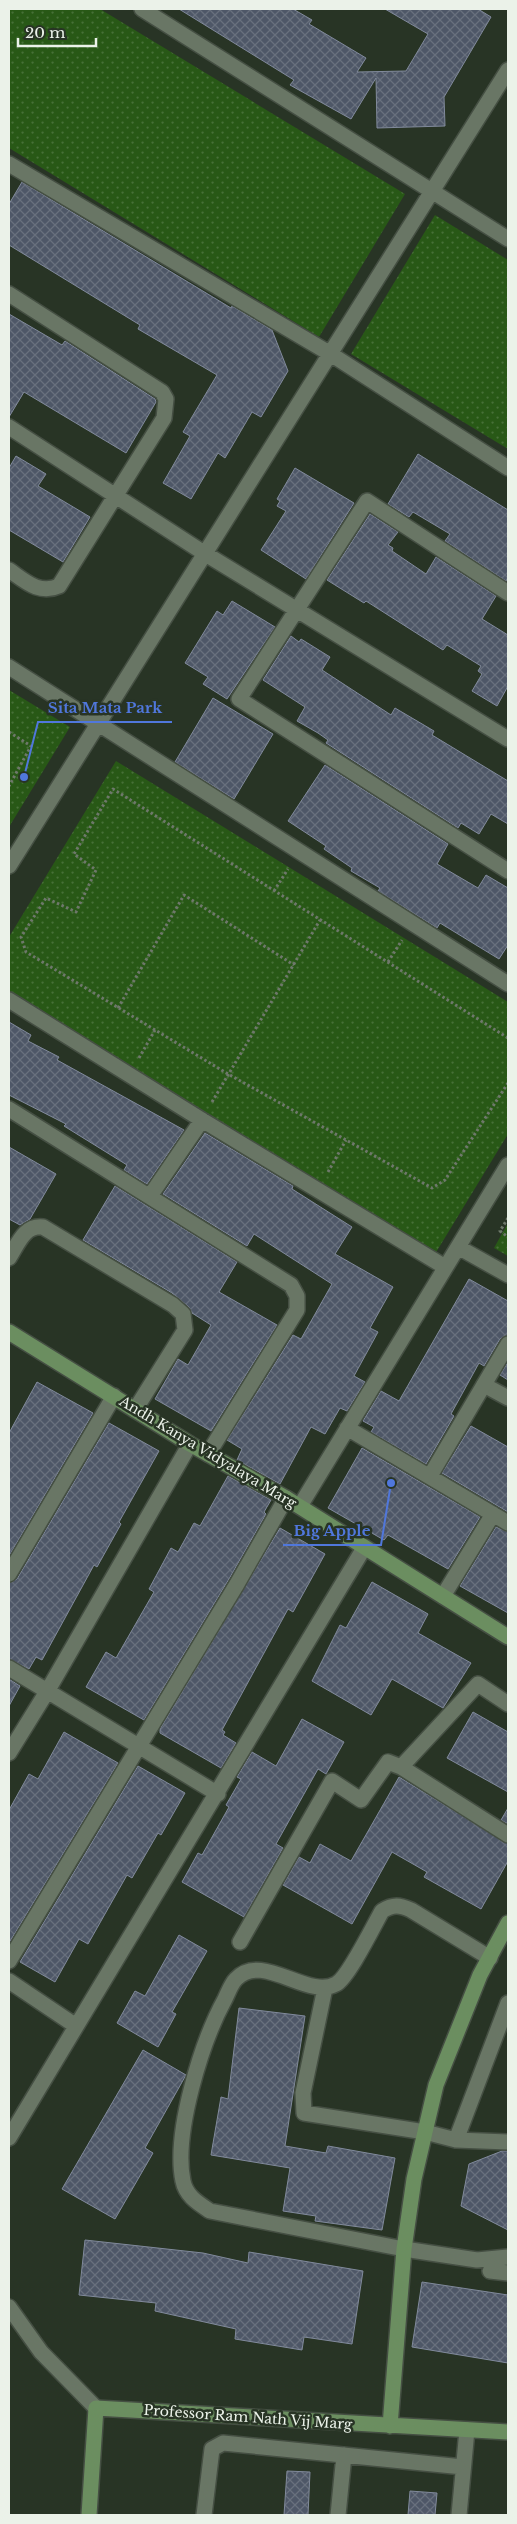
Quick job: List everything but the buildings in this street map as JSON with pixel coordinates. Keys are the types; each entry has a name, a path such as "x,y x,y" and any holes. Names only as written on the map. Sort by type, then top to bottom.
{"street":[{"path":"142,9 508,239"},
{"path":"9,866 508,70"},
{"path":"9,164 329,353 508,466"},
{"path":"9,294 162,392 166,399 164,418 59,586 50,590 38,589 9,570"},
{"path":"9,427 204,553 508,739"},
{"path":"508,593 366,501 240,699 508,871"},
{"path":"9,668 508,984"},
{"path":"9,1000 202,1120 445,1267"},
{"path":"9,1109 291,1285 297,1296 297,1310 208,1454"},
{"path":"150,1196 202,1120"},
{"path":"300,1506 508,1165"},
{"path":"9,1258 24,1232 34,1226 43,1227 173,1305 183,1314 185,1330 136,1410"},
{"path":"458,1247 508,1276"},
{"name":"Andh Kanya Vidyalaya Marg","path":"9,1332 190,1444 300,1506 508,1637"},
{"path":"430,1476 508,1344"},
{"path":"484,1385 508,1398"},
{"path":"9,1574 114,1396"},
{"path":"347,1428 508,1523"},
{"path":"9,1753 48,1690 190,1444"},
{"path":"9,1962 286,1498"},
{"path":"443,1596 493,1514"},
{"path":"9,2138 218,1794 364,1548"},
{"path":"9,1668 218,1794"},
{"path":"401,1767 478,1684 508,1704"},
{"path":"240,1942 332,1781 361,1800 388,1762 401,1767 508,1835"},
{"path":"490,1958 411,1910 400,1906 390,1906 382,1911 347,1972 338,1984 325,1988 268,1971 250,1971 236,1978 216,2016 199,2061 188,2105 182,2157 183,2182 192,2200 210,2211 404,2249 477,2260 508,2257"},
{"path":"390,2426 404,2249 414,2179 436,2085 480,1975 508,1923"},
{"path":"9,1981 76,2026"},
{"path":"325,1988 303,2093 304,2113 425,2132 456,2140 508,2142"},
{"path":"456,2140 508,2002"},
{"path":"490,2271 508,2272"},
{"path":"9,2307 41,2352 96,2408 89,2515"},
{"name":"Professor Ram Nath Vij Marg","path":"96,2408 508,2432"},
{"path":"458,2515 467,2430"},
{"path":"204,2515 212,2449 223,2443 463,2467"},
{"path":"338,2515 344,2455"}],"path":[{"path":"9,732 32,746 9,786"},
{"path":"508,1038 113,790 74,854 96,870 76,912 46,898 21,937 26,952 228,1074 432,1188 445,1180 508,1083"},
{"path":"274,891 288,869"},
{"path":"118,1008 184,896 294,965"},
{"path":"202,1120 320,920"},
{"path":"388,962 404,938"},
{"path":"138,1061 155,1030"},
{"path":"326,1175 346,1140"},
{"path":"508,1218 500,1231 508,1236"}],"green space":[{"path":"9,9 100,9 405,194 319,337 9,148"},
{"path":"435,215 508,260 508,449 351,354"},
{"path":"9,690 70,727 9,827"},
{"path":"116,761 508,1002 508,1134 435,1254 9,992 9,937"},
{"path":"508,1223 508,1256 494,1248"}],"place":[{"name":"Sita Mata Park","path":"24,777"},
{"name":"Big Apple","path":"391,1483"}]}
